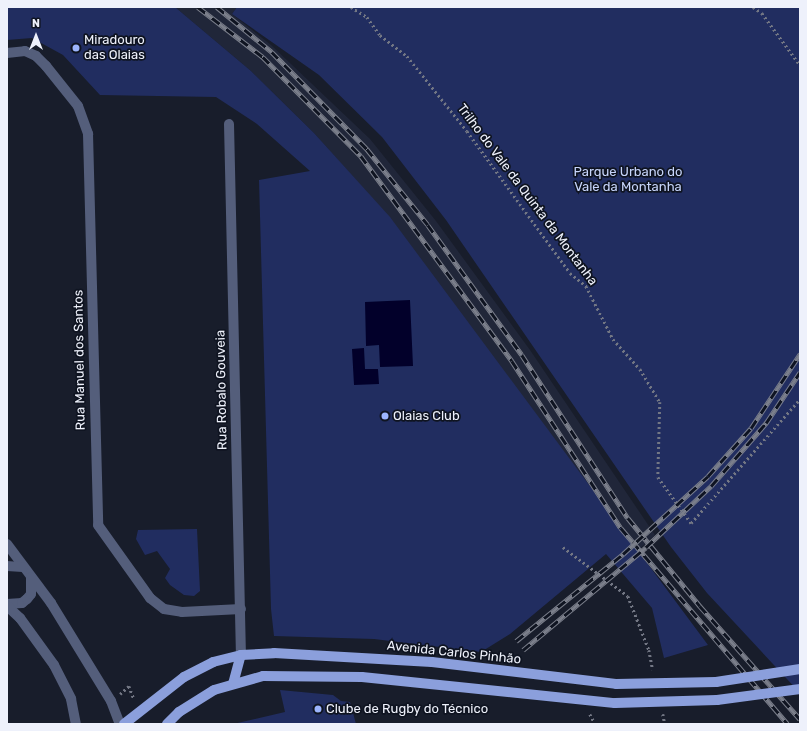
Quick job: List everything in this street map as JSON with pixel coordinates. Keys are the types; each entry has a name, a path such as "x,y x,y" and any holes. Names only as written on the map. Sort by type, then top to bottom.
{"main road":[{"name":"Avenida Carlos Pinhão","path":"124,724 184,677 213,662 241,655 274,653 424,661 616,684 716,682 800,669"},
{"path":"233,684 241,655"},
{"path":"167,724 179,712 214,690 263,676 362,677 615,703 717,700 800,689"}],"street":[{"name":"Rua Manuel dos Santos","path":"7,53 25,51 36,56 46,66 78,106 88,134 98,525 150,598 164,609 182,612 241,609"},
{"name":"Rua Robalo Gouveia","path":"229,124 241,655"},
{"path":"7,544 31,576 111,701 120,724"},
{"path":"7,566 23,567"},
{"path":"7,605 22,603 27,600 31,594 31,576"},
{"path":"7,605 20,618 54,665 71,699 76,724"}],"path":[{"name":"Trilho do Vale da Quinta da Montanha","path":"351,7 367,18 380,35 407,56 467,131 570,273 586,286 613,339 640,369 660,402 658,477 691,524 800,399"},
{"path":"753,7 762,13 800,65"},
{"path":"563,547 628,596 649,650 654,672"},
{"path":"662,709 665,724"}],"shaded area":[{"path":"175,7 237,7 232,14 271,45 370,139 436,221 530,350 655,535 637,551 389,217 314,133 251,71"},
{"path":"410,300 413,366 380,367 379,345 366,346 365,302"},
{"path":"364,348 365,369 378,369 379,384 354,385 352,349"}],"green space":[{"name":"Olaias Club","path":"7,7 175,7 251,71 314,133 390,217 708,645 664,658 652,608 606,554 510,634 481,652 374,639 274,636 271,609 259,180 310,171 257,124 216,97 100,95 63,55 32,38 7,40"},
{"name":"Parque Urbano do Vale da Montanha","path":"237,7 800,7 800,693 707,593 671,547 446,220 382,137 319,75 232,14"},
{"path":"197,529 200,591 194,596 184,595 170,585 165,578 170,569 157,551 145,555 136,539 138,530"},
{"name":"Clube de Rugby do Técnico","path":"280,690 333,695 341,701 350,702 356,724 233,724 285,712"}],"railway":[{"path":"198,7 263,57 361,156 512,361 621,528 788,724"},
{"path":"217,7 272,52 367,149 428,225 522,355 628,518 700,606 800,719"},
{"path":"516,641 623,554 708,476 751,428 800,354"},
{"path":"523,650 646,547 711,486 766,423 800,372"}],"place":[{"name":"Miradouro das Olaias","path":"76,48"},
{"name":"Olaias Club","path":"385,416"},
{"name":"Clube de Rugby do Técnico","path":"318,709"}]}
